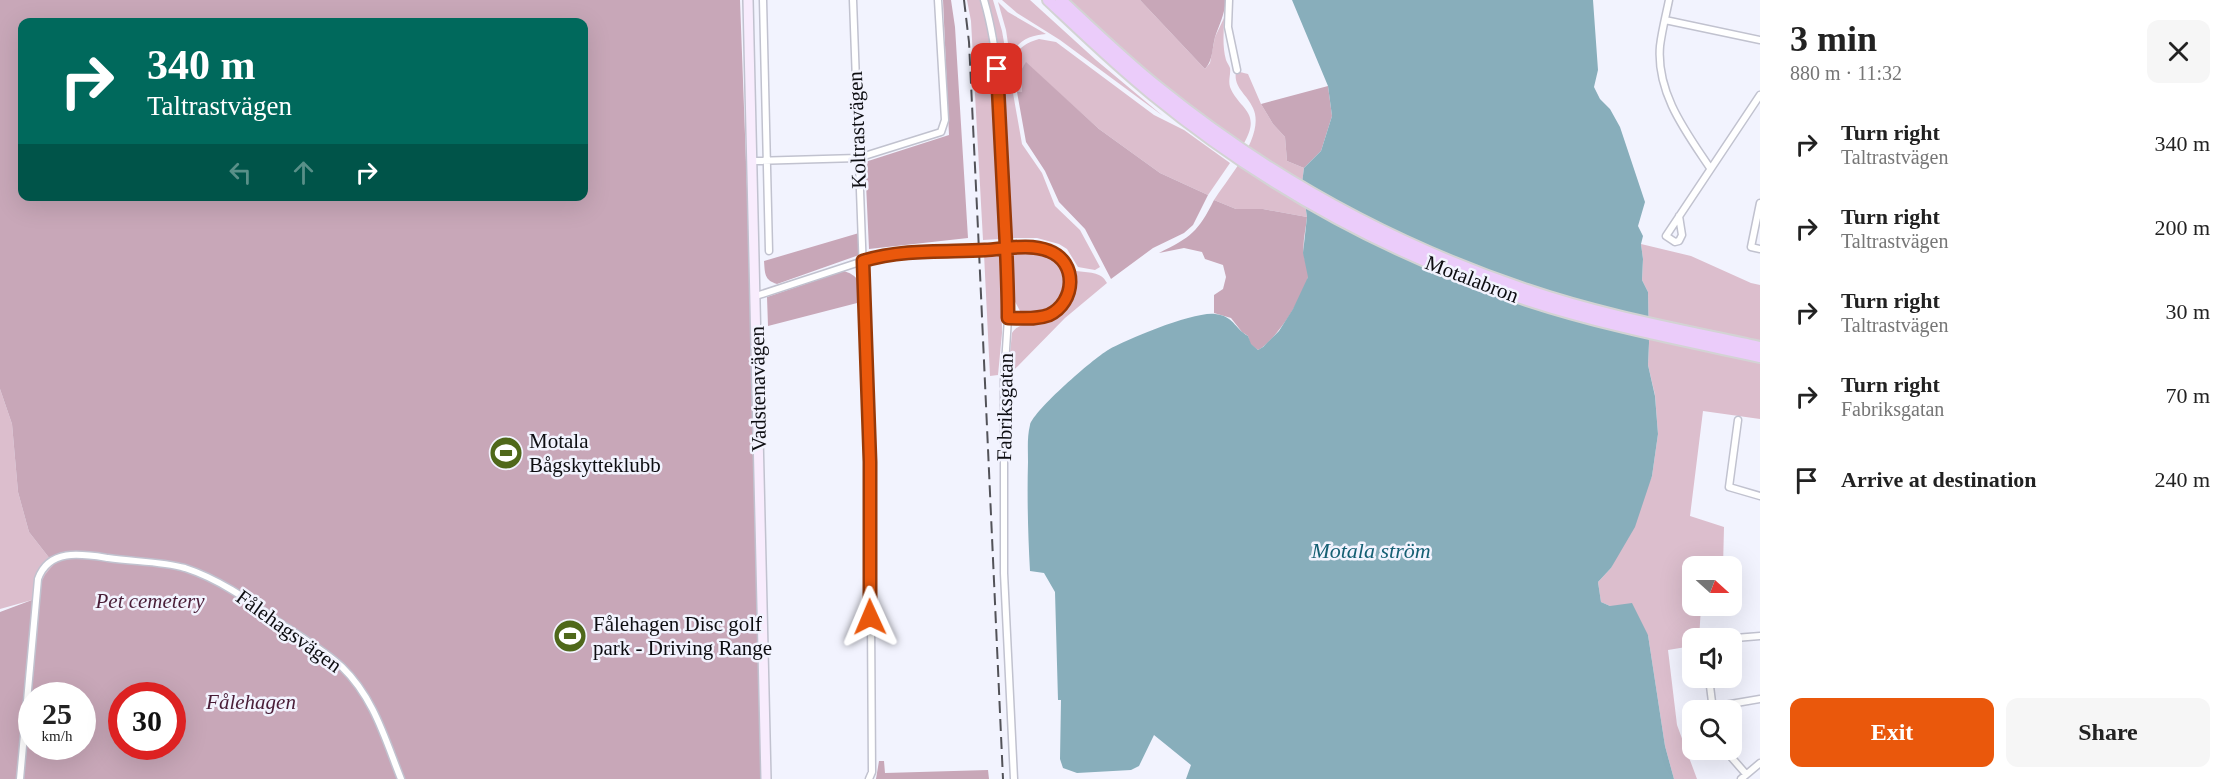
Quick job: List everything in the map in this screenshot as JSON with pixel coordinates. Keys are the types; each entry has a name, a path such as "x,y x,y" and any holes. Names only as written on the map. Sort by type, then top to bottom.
{"highway":[{"path":"1048,0 1127,73 1212,134"},
{"path":"1061,0 1212,134"},
{"name":"Motalabron","path":"1212,134 1329,204 1446,260 1587,309 1760,347"},
{"name":"Motalabron","path":"1212,134 1282,187 1342,221 1443,269 1552,308 1618,326 1760,357"}],"main road":[{"name":"Vadstenavägen","path":"748,0 766,779"}],"street":[{"path":"763,0 769,251"},
{"name":"Koltrastvägen","path":"853,0 870,462 872,772 869,779"},
{"path":"752,161 858,158 938,134 943,129 945,120 938,0"},
{"name":"Fabriksgatan","path":"984,0 992,28 997,69 1005,231 1008,318 1004,380 1004,573 1014,779"},
{"path":"1229,0 1228,27 1237,70"},
{"path":"1669,0 1660,57 1670,104 1710,168"},
{"path":"1665,20 1760,40"},
{"path":"1679,216 1760,95"},
{"path":"1760,203 1750,247 1760,249"},
{"path":"756,296 863,261 902,253 1031,248 1048,250 1055,254 1065,263 1070,275 1071,284 1066,300 1055,311 1043,317 1008,318"},
{"path":"1738,420 1729,487 1760,496"},
{"name":"Fålehagsvägen","path":"20,779 32,657 36,587 40,572 46,564 56,558 72,555 162,564 201,574 238,593 332,658 357,684 374,710 401,779"},
{"path":"1742,637 1760,636"},
{"path":"1742,703 1760,699"},
{"path":"1733,760 1747,776 1760,763"}],"shaded area":[{"path":"967,0 980,0 993,59 998,119 1000,239 983,240 971,21"},
{"path":"988,0 993,0 1002,31 1022,144 1042,173 1055,206 1080,230 1100,267 1095,270 1078,267 1067,249 1059,244 1037,238 1010,238 999,49"},
{"path":"1002,0 1030,0 1096,60 1163,116 1060,40 1017,13"},
{"path":"1069,0 1140,0 1205,69 1210,63 1215,37 1224,18 1224,50 1230,68 1230,87 1250,118 1249,134 1243,145 1153,76"},
{"path":"998,2 1008,12 1046,34 1025,40 1016,47 1010,57 1006,30"},
{"path":"1039,39 1056,42 1154,115 1184,130 1230,163 1208,195 1160,173 1099,129 1026,63 1021,70 1022,92 1017,92 1014,59 1022,47"},
{"path":"1236,71 1248,74 1261,104 1273,124 1285,137 1287,161 1304,168 1302,183 1307,217 1263,209 1236,209 1214,200 1244,156 1254,131 1256,119 1253,108 1238,86"},
{"path":"1641,244 1691,256 1760,285 1760,419 1703,411 1690,516 1724,527 1723,556 1682,556 1682,616 1700,616 1700,628 1682,628 1682,648 1668,650 1677,725 1682,738 1682,760 1690,760 1697,779 1674,779 1665,746 1648,635 1610,606 1601,602 1598,582 1611,568 1652,476 1658,434 1655,395 1648,365 1648,292 1642,280"},
{"path":"1027,252 1047,257 1059,266 1064,277 1064,289 1058,301 1048,309 1035,313 1020,311 1013,298 1010,253"},
{"path":"1001,253 1002,333 998,375 990,376 984,254"},
{"path":"1076,271 1098,274 1107,283 1065,318 1008,374 1012,333 1018,327 1051,321 1065,312 1076,289"},
{"path":"0,389 12,424 18,492 29,532 54,564 32,600 0,609"}],"green space":[{"path":"0,0 740,0 751,296 762,779 0,779 0,612 32,600 45,575 54,564 29,532 18,492 12,424 0,389"},
{"path":"943,0 951,0 955,27 968,238 869,249 865,162 949,135"},
{"path":"1140,0 1226,0 1211,58 1205,69"},
{"path":"1026,62 1099,129 1160,173 1208,195 1193,225 1184,233 1153,248 1111,279 1085,229 1059,202 1045,171 1026,142 1017,92 1022,92 1021,70"},
{"path":"1328,86 1332,116 1321,151 1304,168 1287,161 1285,137 1273,124 1261,104"},
{"path":"1214,200 1236,209 1263,209 1307,217 1303,246 1308,275 1306,285 1280,329 1265,346 1258,350 1250,344 1248,336 1231,318 1214,313 1214,295 1223,289 1226,277 1223,265 1205,259 1202,252 1184,248 1159,253 1186,238 1198,227"},
{"path":"859,233 859,255 777,284 766,276 764,261"},
{"path":"844,271 850,273 859,282 861,302 768,326 767,297"},
{"path":"879,761 884,761 885,773 988,770 989,779 876,779"}],"water":[{"name":"Motala ström","path":"1292,0 1593,0 1598,70 1594,87 1620,127 1645,202 1638,226 1643,236 1641,244 1642,280 1648,292 1648,365 1655,396 1658,434 1652,476 1635,527 1611,568 1598,582 1601,602 1610,606 1632,603 1648,635 1665,746 1674,779 1186,779 1191,765 1154,735 1139,766 1131,770 1077,773 1063,768 1060,759 1061,700 1058,700 1055,592 1044,573 1030,571 1028,439 1030,425 1052,397 1078,374 1108,350 1130,339 1177,321 1205,314 1215,314 1230,320 1248,336 1251,344 1258,350 1279,331 1293,309 1308,277 1303,253 1307,217 1302,183 1304,168 1321,151 1332,116 1328,86"}],"railway":[{"path":"964,0 969,42 1003,779"}],"place":[{"name":"Motala Bågskytteklubb","path":"506,453"},
{"name":"Fålehagen Disc golf park - Driving Range","path":"570,636"}],"route":[{"path":"870,617 870,462 863,261 902,253 920,252 967,250 991,249 1015,248 1039,248 1055,254 1065,263 1071,284 1066,300 1050,314 1035,318 1008,318 1008,297 1006,262 1006,246 997,69"}],"park label":[{"name":"Pet cemetery","path":"150,601"},
{"name":"Fålehagen","path":"251,702"}]}
